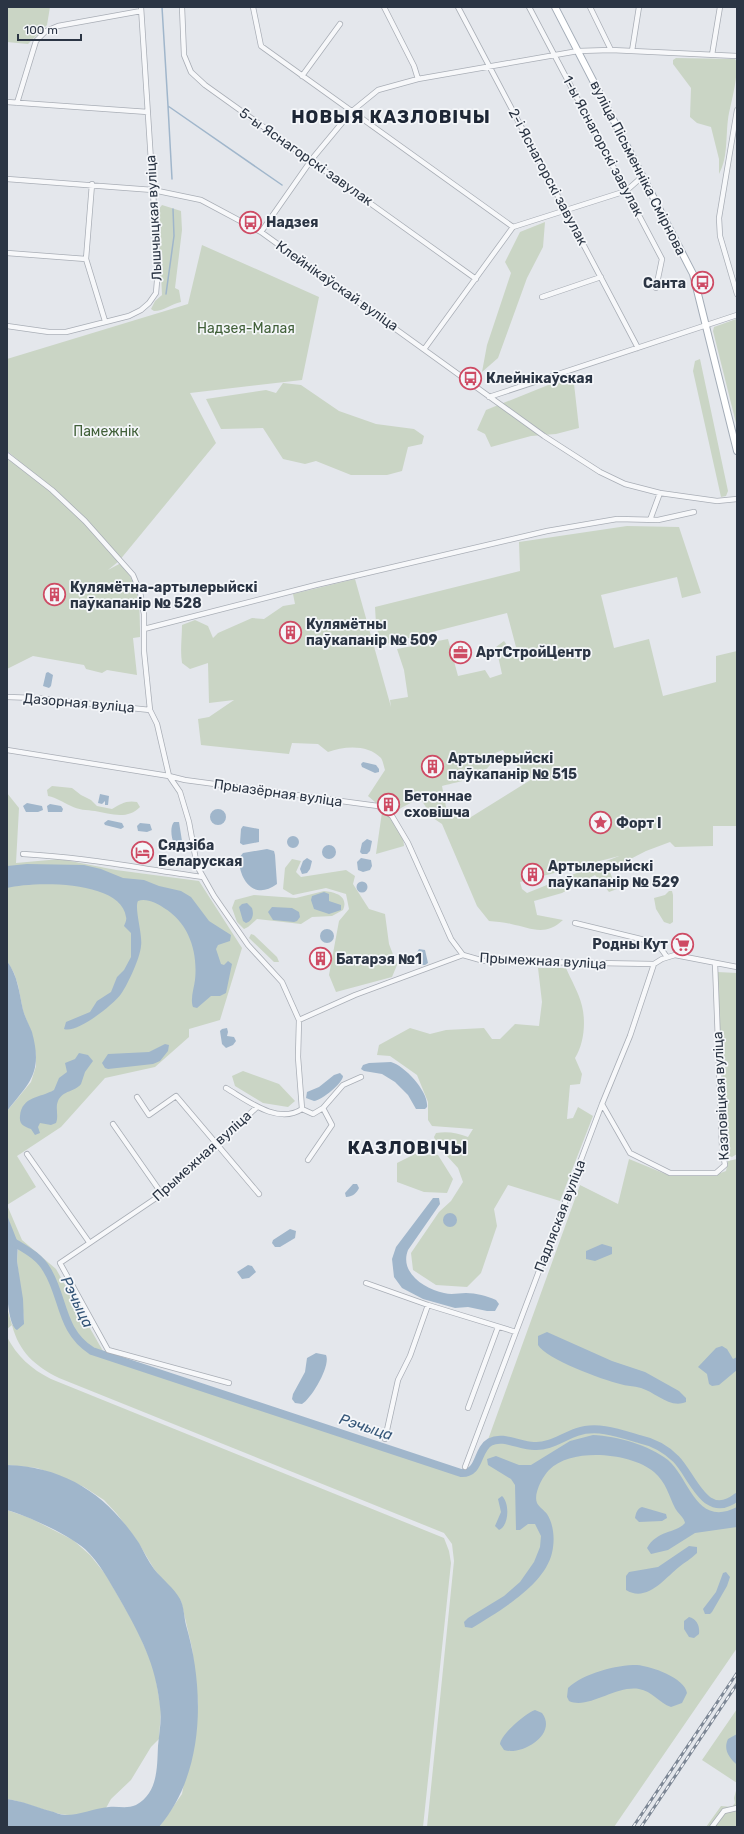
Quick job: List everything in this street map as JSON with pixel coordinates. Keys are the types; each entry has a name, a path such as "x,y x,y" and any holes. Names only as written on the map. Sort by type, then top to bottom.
{"main road":[{"name":"вуліца Пісьменніка Смірнова","path":"556,7 693,274 737,451"}],"street":[{"name":"5-ы Яснагорскі завулак","path":"182,7 184,54 191,72 205,85 312,160 476,279"},
{"path":"253,7 261,46 513,227"},
{"path":"384,7 414,66 418,79"},
{"name":"2-і Яснагорскі завулак","path":"458,7 638,348"},
{"name":"1-ы Яснагорскі завулак","path":"530,7 662,258 656,288"},
{"path":"590,7 611,50"},
{"path":"632,51 639,7"},
{"path":"712,55 720,7"},
{"path":"17,103 36,41 46,30 58,26 141,9"},
{"name":"Лышчыцкая вуліца","path":"7,326 49,332 66,332 129,316 141,310 149,303 156,293 158,269 141,9"},
{"path":"302,76 340,24"},
{"path":"261,232 312,160 351,112 378,90 418,79 578,51 611,50 737,56"},
{"path":"7,102 148,112"},
{"path":"737,110 719,218 720,236 737,294"},
{"path":"424,348 513,227 626,191 643,176"},
{"name":"Клейнікаўскай вуліца","path":"7,179 92,184 153,190 201,200 261,232 424,348 544,436 600,472 625,484 660,494 717,501 737,499"},
{"path":"92,184 86,259 105,321"},
{"path":"7,253 86,259"},
{"path":"542,297 601,277"},
{"path":"489,397 737,315"},
{"path":"7,455 52,490 85,521 127,566 133,575 140,592 150,710 157,724 169,776 180,792 189,822 197,866 248,946 282,982 299,1020 298,1057 302,1109"},
{"path":"650,520 660,494"},
{"path":"144,629 316,585 547,531 617,519 658,520 694,512"},
{"name":"Дазорная вуліца","path":"7,697 36,698 150,710"},
{"name":"Прыазёрная вуліца","path":"7,750 186,780 378,806 392,816 408,843 451,939 463,955"},
{"path":"23,854 61,856 128,868 203,877"},
{"path":"575,923 653,942 659,946 667,957"},
{"name":"Прымежная вуліца","path":"299,1020 356,995 463,955 484,961 654,964 667,957 675,955 737,967"},
{"name":"Казловіцкая вуліца","path":"602,1104 630,1153 670,1172 716,1173 723,1169 725,1165 722,1147 715,963"},
{"name":"Падляская вуліца","path":"465,1467 602,1104 630,1036 654,964"},
{"path":"308,1160 332,1125 323,1108 334,1093 343,1085 361,1077"},
{"path":"226,1088 257,1107"},
{"path":"137,1097 149,1115 176,1096 259,1194"},
{"name":"Прымежная вуліца","path":"229,1383 108,1350 60,1263 162,1194 257,1107 275,1114 294,1114 302,1109 314,1114 323,1108"},
{"path":"114,1124 162,1194"},
{"path":"27,1154 89,1242"},
{"path":"366,1283 428,1305 516,1332"},
{"path":"385,1439 398,1380 410,1356 428,1305"},
{"path":"468,1408 498,1327"},
{"path":"712,1827 724,1811 737,1808"}],"green space":[{"path":"7,7 50,7 47,25 28,44 7,42"},
{"path":"676,58 735,59 737,62 736,81 728,121 726,152 719,174 719,159 711,127 697,123 690,117 691,88 673,64 673,60"},
{"path":"162,205 181,211 182,230 175,288 179,290 181,302 161,310 154,311 151,309 155,301 162,295 158,210"},
{"path":"545,222 543,247 527,278 498,358 482,372 487,345 511,273 505,262 520,232"},
{"path":"202,245 319,297 302,380 190,393 216,443 119,561 108,570 121,563 128,572 136,589 139,607 140,637 133,638 137,675 107,670 102,673 86,669 84,665 33,656 7,669 7,458 18,460 7,451 7,359 188,304"},
{"path":"736,319 737,427 713,331 714,327"},
{"path":"700,359 728,491 726,496 721,497 693,371 695,361"},
{"path":"573,375 579,428 556,434 531,436 491,447 485,434 477,430 486,410"},
{"path":"283,383 301,385 339,411 376,424 414,429 424,436 422,444 408,447 402,471 387,475 351,475 316,461 305,464 283,459 263,428 221,429 206,399 266,390 276,393"},
{"path":"627,526 679,527 701,593 682,598 677,577 601,595 614,648 649,639 663,696 716,682 716,656 737,651 737,826 713,826 713,846 675,847 670,842 646,851 609,870 617,889 609,892 595,875 562,893 534,901 537,915 563,920 544,930 489,921 477,906 442,824 433,818 420,798 401,808 390,816 403,837 404,846 376,854 382,812 375,802 368,796 385,770 381,758 376,753 363,748 341,748 328,752 318,744 292,743 289,754 201,745 198,719 209,717 234,700 209,703 208,663 190,669 182,663 181,658 182,625 195,620 208,626 213,638 218,633 252,618 264,619 283,606 295,604 293,594 355,579 391,707 390,700 408,697 404,670 397,649 448,639 458,676 485,670 490,678 502,674 496,647 504,641 509,648 516,647 507,613 385,644 379,636 375,607 520,571 519,542","holes":["503,750 505,754 532,779 471,817 446,807 442,786 467,780 481,773 492,762 495,753","619,856 527,893 522,889 520,882"]},
{"path":"52,786 72,788 91,800 97,806 112,809 124,803 137,802 140,807 130,814 124,815 80,809 48,796 47,790"},
{"path":"7,793 19,808 16,863 60,859 116,870 199,881 242,948 220,1020 189,1029 189,1037 155,1067 105,1078 61,1127 17,1156 36,1187 7,1205 7,1111 31,1082 36,1066 36,1056 32,1034 23,1011 18,985 14,973 7,961"},
{"path":"292,859 301,861 296,872 301,877 346,870 355,876 353,884 369,909 385,914 389,944 397,965 392,977 336,992 329,975 339,921 349,909 346,894 326,888 293,895 283,889 285,868"},
{"path":"324,891 332,892 343,898 343,910 332,916 312,917 301,924 257,919 244,929 237,922 232,908 235,900 254,895 296,898"},
{"path":"669,891 672,891 673,895 673,922 670,924 664,922 656,909 654,898 665,895"},
{"path":"251,934 254,935 277,957 279,962 274,962 249,938"},
{"path":"538,968 566,968 579,996 583,1012 584,1026 582,1040 575,1058 582,1074 580,1084 570,1085 567,1119 573,1118 578,1107 593,1116 560,1201 508,1185 494,1209 497,1226 481,1273 467,1287 436,1285 413,1270 411,1253 439,1212 451,1201 463,1182 458,1168 437,1145 434,1137 436,1133 448,1132 468,1137 473,1129 432,1126 428,1120 428,1102 417,1075 390,1056 377,1055 379,1045 410,1028 430,1034 446,1030 484,1028 492,1039 500,1039 515,1024 539,1026 542,1002"},
{"path":"717,972 737,973 737,1154 732,1157 727,1155"},
{"path":"243,1071 279,1084 295,1101 288,1107 263,1103 235,1086 232,1076"},
{"path":"415,1154 438,1155 453,1179 447,1193 424,1192 397,1182 397,1163"},
{"path":"629,1159 668,1175 715,1175 726,1171 728,1161 737,1159 737,1648 614,1827 427,1827 454,1561 452,1544 444,1533 59,1378 35,1363 19,1343 12,1325 24,1320 17,1261 18,1248 7,1215 7,1205 22,1240 56,1269 103,1351 472,1474 485,1448 580,1185 618,1204"},
{"path":"7,1308 12,1325 7,1329"},
{"path":"7,1337 15,1350 25,1361 37,1371 51,1379 444,1538 449,1551 451,1563 423,1827 159,1827 182,1794 198,1705 192,1648 181,1601 154,1569 138,1542 117,1514 104,1500 84,1487 62,1477 37,1468 7,1465"},
{"path":"7,1510 30,1518 73,1540 90,1555 106,1575 136,1627 154,1668 161,1710 159,1739 151,1747 131,1780 111,1799 106,1808 84,1814 66,1815 7,1799"},
{"path":"737,1709 737,1783 702,1760"},
{"path":"737,1787 737,1827 706,1827 721,1806 732,1807 735,1803 734,1798"}],"water":[{"path":"48,672 53,675 51,686 49,688 43,686 46,673"},
{"path":"363,762 376,765 379,772 375,773 362,767 361,764"},
{"path":"100,794 109,796 108,805 105,805 105,801 102,804 98,803"},
{"path":"27,803 42,806 43,810 38,812 26,812 23,806"},
{"path":"50,804 61,806 63,809 62,812 48,812 47,806"},
{"path":"215,809 221,809 226,814 224,823 221,825 215,825 210,820 210,814"},
{"path":"108,820 122,823 124,827 121,829 105,825 104,823"},
{"path":"174,822 179,822 182,841 178,844 174,843 173,841 171,829"},
{"path":"140,823 150,824 152,830 147,832 138,831 137,826"},
{"path":"243,826 259,829 259,842 243,845 240,843 241,829"},
{"path":"293,836 297,838 299,842 297,846 293,848 289,846 287,842 289,838"},
{"path":"367,839 372,841 370,851 367,854 362,854 360,852 362,843"},
{"path":"326,845 332,845 336,849 336,855 332,859 326,859 322,855 322,849"},
{"path":"267,849 274,851 277,884 269,889 255,889 249,886 245,880 242,874 239,858 243,853"},
{"path":"307,858 312,861 310,869 307,873 302,874 300,869 303,861"},
{"path":"361,858 371,860 372,866 370,870 363,872 358,870 357,862"},
{"path":"27,864 84,865 101,869 123,878 144,880 159,886 181,891 191,897 209,921 231,935 230,941 218,945 216,949 221,964 224,965 228,961 232,964 226,993 220,996 211,996 197,1008 193,1007 192,994 196,969 193,949 186,930 173,914 158,904 141,900 138,901 137,904 141,935 140,951 124,990 117,999 86,1023 70,1029 64,1029 66,1022 90,1012 97,1001 111,992 117,977 124,970 131,957 131,933 124,926 126,918 121,905 109,896 93,890 55,884 36,884 7,888 7,866"},
{"path":"362,881 366,883 368,887 366,891 362,893 358,891 356,887 358,883"},
{"path":"324,892 329,894 329,901 341,905 341,910 329,914 314,909 311,900 312,896"},
{"path":"247,903 252,908 253,915 252,919 246,923 243,921 239,907 242,904"},
{"path":"272,907 292,908 299,912 300,917 294,922 273,920 268,912"},
{"path":"324,929 330,929 334,933 334,939 330,943 324,943 320,939 320,933"},
{"path":"419,949 425,950 428,963 425,965 421,965 416,954"},
{"path":"7,961 16,978 23,1010 32,1032 36,1058 35,1067 28,1084 7,1111"},
{"path":"227,1028 227,1036 234,1037 236,1041 233,1045 226,1048 222,1044 220,1031"},
{"path":"165,1044 169,1045 168,1051 160,1061 153,1064 108,1069 105,1068 102,1063 108,1054 149,1052"},
{"path":"79,1053 88,1055 93,1061 85,1072 81,1084 60,1097 57,1104 56,1123 51,1125 40,1123 38,1127 40,1133 35,1135 31,1129 21,1123 21,1109 32,1098 54,1090 59,1078 67,1072 65,1063 75,1059"},
{"path":"391,1062 397,1064 415,1080 427,1101 427,1107 425,1109 416,1109 408,1095 395,1082 382,1074 364,1071 361,1069 363,1065 369,1063"},
{"path":"340,1073 343,1076 340,1083 327,1094 314,1101 306,1098 307,1092 319,1087 334,1075"},
{"path":"353,1184 357,1184 359,1188 358,1190 356,1193 346,1197 345,1193"},
{"path":"433,1198 439,1198 440,1204 408,1250 406,1258 410,1273 422,1284 437,1291 450,1294 474,1294 496,1300 499,1304 495,1311 468,1307 455,1308 423,1299 402,1288 394,1277 392,1259 396,1247"},
{"path":"447,1213 453,1213 457,1217 457,1223 453,1227 447,1227 443,1223 443,1217"},
{"path":"7,1215 18,1243 17,1261 23,1299 24,1324 17,1330 12,1324 7,1295"},
{"path":"290,1229 296,1231 295,1238 280,1247 275,1247 272,1243 273,1240"},
{"path":"602,1244 612,1247 612,1254 595,1261 586,1259 586,1251"},
{"path":"248,1265 252,1266 256,1272 249,1278 242,1279 237,1272"},
{"path":"547,1332 612,1361 645,1372 679,1391 686,1398 686,1402 680,1404 668,1402 641,1388 612,1382 589,1374 563,1362 543,1351 538,1345 538,1336"},
{"path":"722,1346 727,1349 733,1359 737,1357 737,1370 719,1385 712,1386 709,1384 707,1374 698,1367 716,1348"},
{"path":"316,1353 326,1355 327,1360 320,1381 306,1401 302,1404 295,1403 292,1399 293,1394 305,1372 307,1358"},
{"path":"593,1435 612,1437 632,1442 652,1450 668,1460 676,1468 695,1498 703,1506 712,1511 723,1512 737,1507 737,1527 695,1533 668,1550 651,1554 647,1548 651,1542 661,1535 677,1529 685,1523 658,1476 644,1466 631,1460 617,1457 602,1455 572,1458 559,1463 549,1470 544,1476 537,1490 537,1503 549,1518 554,1538 552,1553 547,1565 530,1587 507,1606 472,1628 465,1627 464,1622 468,1618 504,1596 520,1582 534,1562 540,1547 541,1536 535,1524 528,1524 520,1530 516,1530 515,1485 511,1479 488,1465 487,1459 496,1456 519,1465 531,1465 570,1441"},
{"path":"7,1465 48,1471 83,1487 99,1498 127,1526 154,1569 175,1591 181,1602 192,1650 196,1676 198,1703 197,1730 193,1756 185,1782 174,1805 159,1827 7,1827 7,1799 65,1815 103,1808 129,1807 136,1805 143,1800 149,1794 155,1779 161,1712 155,1677 146,1650 134,1625 100,1566 85,1549 69,1538 48,1526 7,1510"},
{"path":"502,1496 505,1499 507,1514 505,1524 499,1530 495,1526 501,1512 498,1499"},
{"path":"642,1507 666,1514 667,1518 662,1521 639,1522 635,1518 637,1511"},
{"path":"689,1546 697,1547 697,1553 655,1588 641,1593 634,1593 626,1590 626,1576 629,1572 658,1567"},
{"path":"726,1572 730,1577 727,1586 712,1612 710,1614 705,1614 703,1609 716,1592 723,1573"},
{"path":"689,1617 696,1621 699,1628 699,1634 694,1638 689,1637 684,1629 684,1621"},
{"path":"637,1665 658,1670 680,1682 687,1693 682,1703 671,1707 648,1692 639,1689 621,1690 593,1700 577,1703 569,1701 567,1697 568,1688 591,1674 620,1666"},
{"path":"535,1710 542,1713 546,1721 542,1736 536,1742 520,1750 504,1750 500,1744 501,1740 520,1719"},
{"path":"737,1734 737,1765 729,1756 726,1747 728,1739"}],"waterway":[{"path":"162,7 168,106 282,185"},
{"path":"168,106 172,179"},
{"path":"166,294 174,236 173,209"},
{"name":"Рэчыца","path":"7,1238 29,1252 43,1264 53,1280 68,1324 74,1334 92,1351 461,1473 472,1470 482,1450 490,1442 495,1440 506,1440 529,1446 540,1446 577,1432 592,1429 616,1432 644,1440 664,1449 676,1459 701,1494 716,1504 726,1503 737,1497"}],"railway":[{"path":"633,1827 737,1673"},
{"path":"641,1827 737,1684"}],"place":[{"name":"Надзея","path":"250,222"},
{"name":"Санта","path":"702,283"},
{"name":"Клейнікаўская","path":"471,378"},
{"name":"Кулямётна-артылерыйскі паўкапанір № 528","path":"55,595"},
{"name":"Кулямётны паўкапанір № 509","path":"290,632"},
{"name":"АртСтройЦентр","path":"460,652"},
{"name":"Артылерыйскі паўкапанір № 515","path":"432,766"},
{"name":"Бетоннае сховішча","path":"388,804"},
{"name":"Форт I","path":"601,823"},
{"name":"Сядзіба Беларуская","path":"142,853"},
{"name":"Артылерыйскі паўкапанір № 529","path":"533,874"},
{"name":"Родны Кут","path":"683,944"},
{"name":"Батарэя №1","path":"320,959"}],"district":[{"name":"НОВЫЯ КАЗЛОВІЧЫ","path":"391,117"},
{"name":"КАЗЛОВІЧЫ","path":"408,1148"}],"park label":[{"name":"Надзея-Малая","path":"246,328"},
{"name":"Памежнік","path":"106,431"}]}
